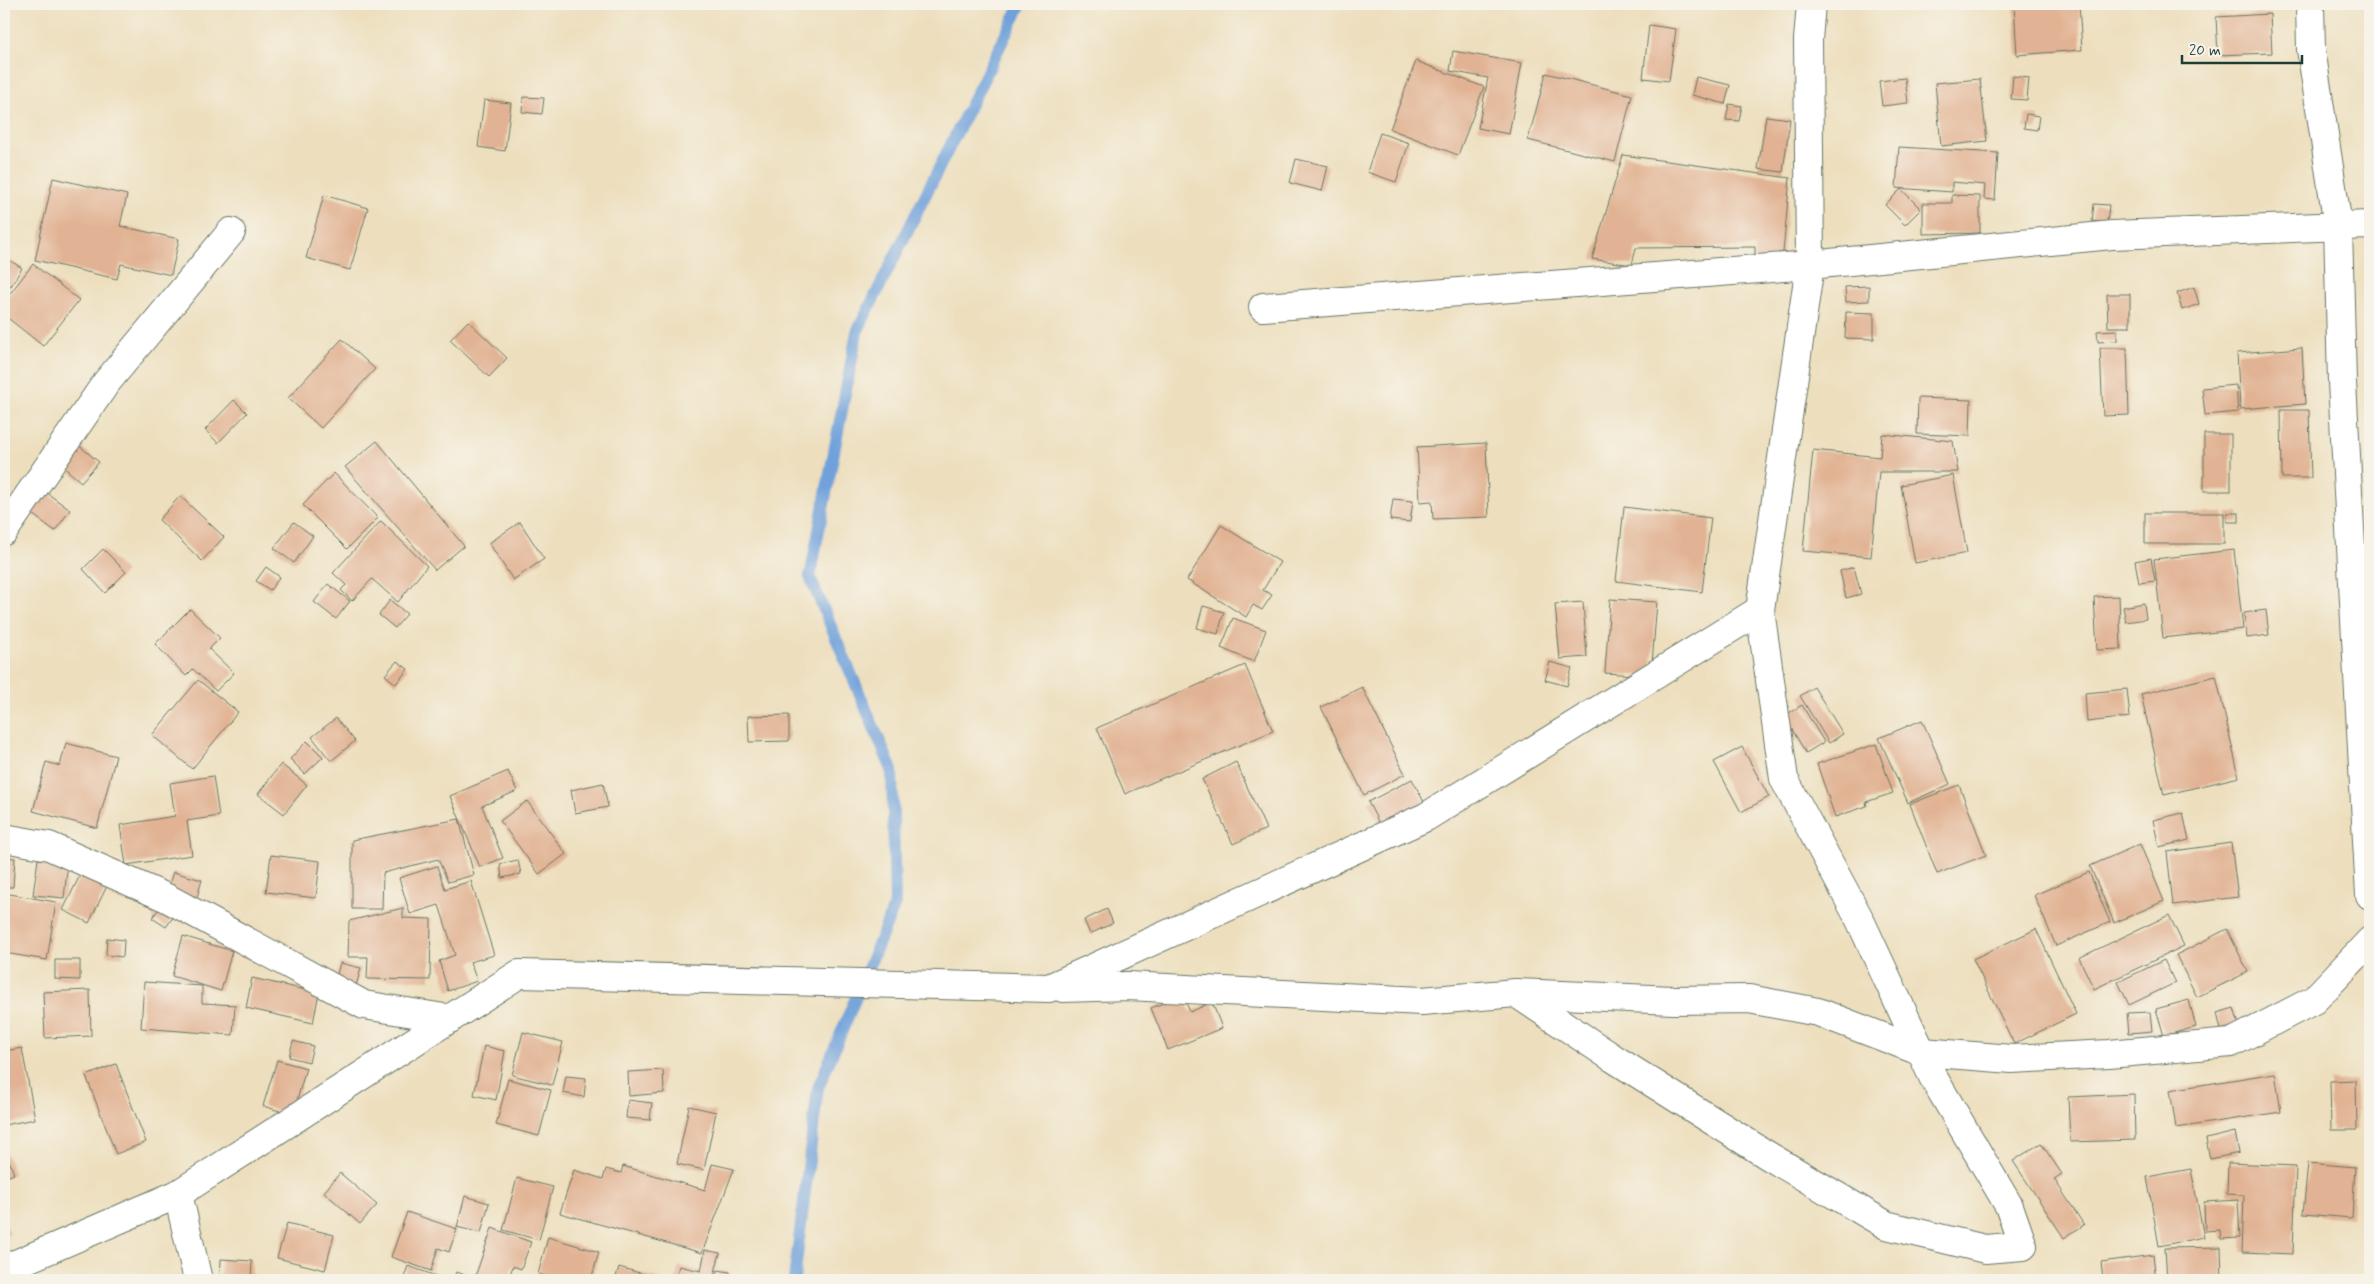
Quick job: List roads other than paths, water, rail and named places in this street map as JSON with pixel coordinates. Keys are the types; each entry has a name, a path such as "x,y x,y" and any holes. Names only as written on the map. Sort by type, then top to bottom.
{"street":[{"path":"1516,992 1613,1058 1759,1150 1886,1224 1985,1249 2022,1246 2009,1206 1933,1077 1859,918 1784,779 1760,610 1810,265 1808,40 1811,4"},
{"path":"2310,4 2311,49 2338,226 2342,382 2370,894"},
{"path":"1263,307 1810,265 2112,235 2370,225"},
{"path":"4,531 106,383 231,232"},
{"path":"1049,988 1426,818 1760,610"},
{"path":"4,838 49,846 167,898 364,1005 450,1019"},
{"path":"4,1269 178,1194 519,974 1049,988 1128,986 1422,1001 1516,992 1673,1000 1749,999 1818,1012 1922,1052 2012,1059 2110,1054 2231,1043 2314,1000 2370,941"},
{"path":"178,1194 198,1280"}],"waterway":[{"path":"794,1280 818,1088 895,904 892,770 810,577 857,332 1021,4"}]}
